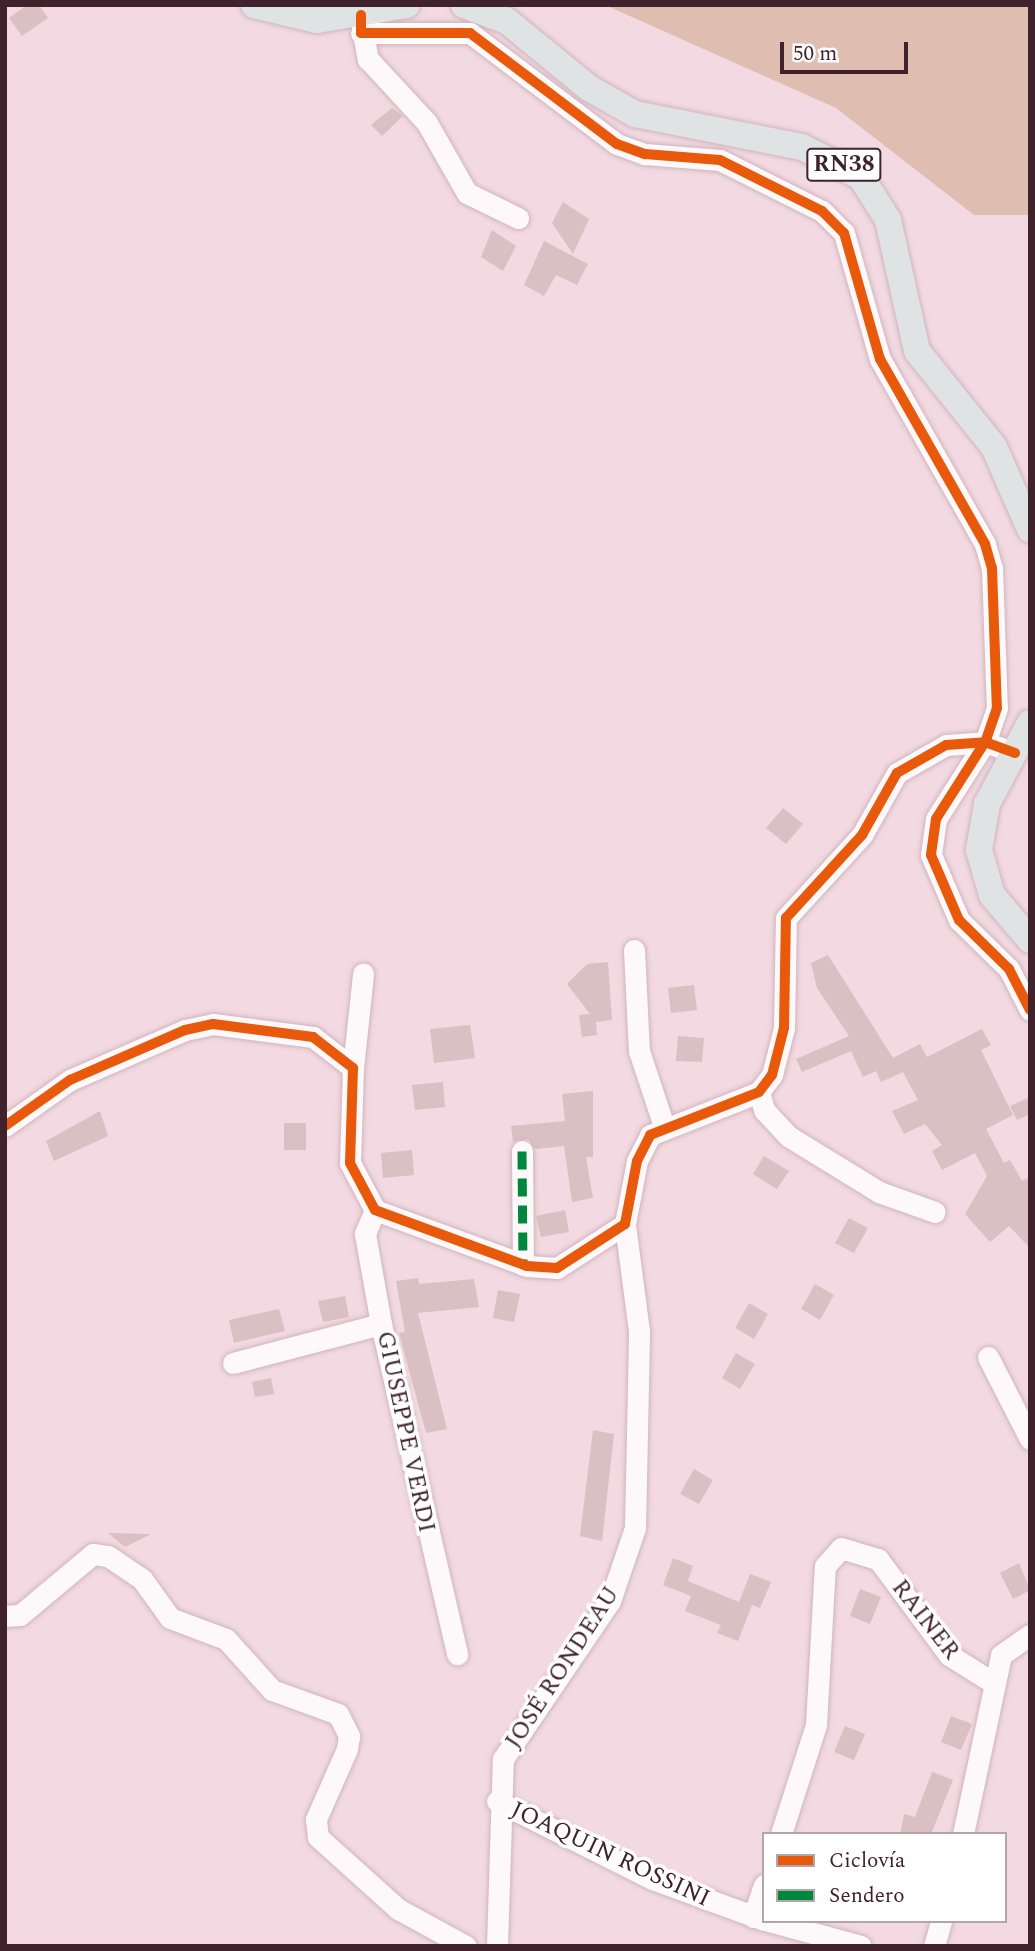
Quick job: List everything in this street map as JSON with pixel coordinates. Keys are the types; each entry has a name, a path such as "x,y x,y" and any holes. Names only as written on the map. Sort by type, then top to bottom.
{"main road":[{"path":"254,5 301,19 361,24 407,5"},
{"name":"RN38","path":"464,5 507,21 589,88 635,114 802,147 861,177 888,220 917,351 994,447 1030,529"},
{"path":"1030,723 987,804 979,850 992,895 1030,940"}],"street":[{"path":"518,218 467,193 427,123 377,73 361,24 470,33 617,144 645,154 720,160 836,222 854,251 880,359 989,556 1000,684 985,742 936,819 931,855 959,920 1009,970 1030,1010"},
{"path":"634,950 639,1051 664,1126 759,1092 772,1075 784,1028 786,918 862,835 897,773 946,745 985,742 1015,752"},
{"path":"363,974 353,1068 350,1163 375,1210 523,1265 556,1268 625,1224"},
{"path":"5,1126 70,1080 144,1045 213,1024 313,1037 353,1068"},
{"path":"759,1092 764,1110 788,1136 879,1192 935,1212"},
{"name":"JOSÉ RONDEAU","path":"497,1946 497,1801 510,1746 610,1601 631,1548 639,1331 625,1224 641,1149 664,1126"},
{"path":"522,1151 523,1265"},
{"name":"GIUSEPPE VERDI","path":"375,1210 365,1234 382,1324 457,1654"},
{"path":"233,1363 382,1324"},
{"path":"988,1357 1030,1440"},
{"name":"RAINER","path":"782,1832 816,1725 825,1566 841,1548 868,1550 948,1655 992,1682 1009,1645 1030,1635"},
{"path":"5,1616 20,1615 93,1554 108,1556 142,1579 170,1618 226,1639 272,1690 328,1707 344,1724 345,1762 316,1819 318,1837 398,1909 466,1946"},
{"path":"963,1832 992,1682"},
{"name":"JOAQUIN ROSSINI","path":"497,1801 652,1880 762,1919"},
{"name":"JOAQUIN ROSSINI","path":"777,1923 861,1946"},
{"path":"934,1946 940,1923"}],"shaded area":[{"path":"605,5 1030,5 1030,215 974,215 836,108"}],"building":[{"path":"27,5 39,5 48,18 22,36 9,18"},
{"path":"392,108 403,116 382,136 371,125"},
{"path":"563,202 589,219 573,254 552,223"},
{"path":"492,230 516,246 503,271 481,257"},
{"path":"544,241 588,264 577,285 556,275 544,296 524,285"},
{"path":"783,808 803,824 786,844 766,828"},
{"path":"828,955 893,1058 920,1044 927,1057 982,1029 991,1045 981,1050 1013,1115 986,1129 1004,1163 1010,1160 1022,1181 1030,1177 1030,1248 1009,1226 990,1242 965,1214 987,1176 975,1153 942,1170 932,1151 942,1145 925,1124 904,1134 892,1111 918,1100 903,1072 881,1082 876,1071 863,1077 851,1051 802,1072 796,1059 849,1036 817,988 811,963"},
{"path":"608,962 612,1020 596,1022 597,1035 582,1037 579,1015 590,1014 567,984 587,964"},
{"path":"694,985 697,1010 671,1013 668,988"},
{"path":"470,1025 475,1058 434,1063 430,1029"},
{"path":"678,1036 704,1038 702,1062 676,1061"},
{"path":"443,1082 445,1107 415,1110 412,1085"},
{"path":"593,1091 593,1157 586,1157 593,1198 572,1202 564,1146 535,1149 528,1139 513,1142 511,1126 565,1121 562,1094"},
{"path":"1030,1097 1030,1114 1017,1120 1010,1106"},
{"path":"100,1111 108,1136 54,1161 46,1141"},
{"path":"284,1123 306,1123 306,1150 284,1150"},
{"path":"412,1150 414,1175 383,1178 381,1153"},
{"path":"764,1156 789,1171 777,1189 753,1174"},
{"path":"565,1210 569,1232 541,1237 536,1216"},
{"path":"849,1218 868,1228 854,1253 835,1243"},
{"path":"418,1278 419,1284 474,1279 479,1307 418,1313 447,1429 426,1433 399,1333 405,1332 396,1281"},
{"path":"815,1284 834,1295 820,1320 801,1309"},
{"path":"498,1290 520,1294 514,1322 493,1318"},
{"path":"345,1296 349,1317 323,1322 318,1301"},
{"path":"749,1303 768,1314 754,1339 735,1328"},
{"path":"279,1309 285,1331 234,1343 229,1320"},
{"path":"736,1353 755,1364 740,1389 722,1378"},
{"path":"271,1378 274,1394 255,1397 252,1382"},
{"path":"593,1430 614,1434 602,1541 580,1536"},
{"path":"694,1469 713,1480 699,1504 680,1494"},
{"path":"108,1533 151,1534 125,1547"},
{"path":"673,1558 693,1566 688,1581 739,1602 750,1574 771,1582 760,1608 752,1605 738,1641 717,1633 721,1625 685,1611 691,1596 663,1585"},
{"path":"1019,1563 1030,1590 1013,1599 1000,1573"},
{"path":"860,1589 881,1597 870,1624 850,1616"},
{"path":"951,1716 972,1724 961,1750 941,1742"},
{"path":"845,1726 865,1734 854,1760 834,1752"},
{"path":"932,1772 953,1780 932,1832 900,1832 904,1814 915,1817"}],"marked path":[{"path":"522,1151 523,1265"}],"cycle path":[{"path":"361,15 361,33 470,33 617,144 645,154 720,160 822,211 844,233 880,359 985,544 992,568 997,708 985,742 936,819 931,855 959,920 1009,969 1030,1010"},
{"path":"5,1126 70,1080 185,1030 213,1024 313,1037 353,1068 350,1163 375,1210 527,1266 557,1268 625,1224 637,1161 650,1135 759,1092 772,1075 784,1028 786,918 862,835 897,773 946,745 985,742 1015,753"}]}
